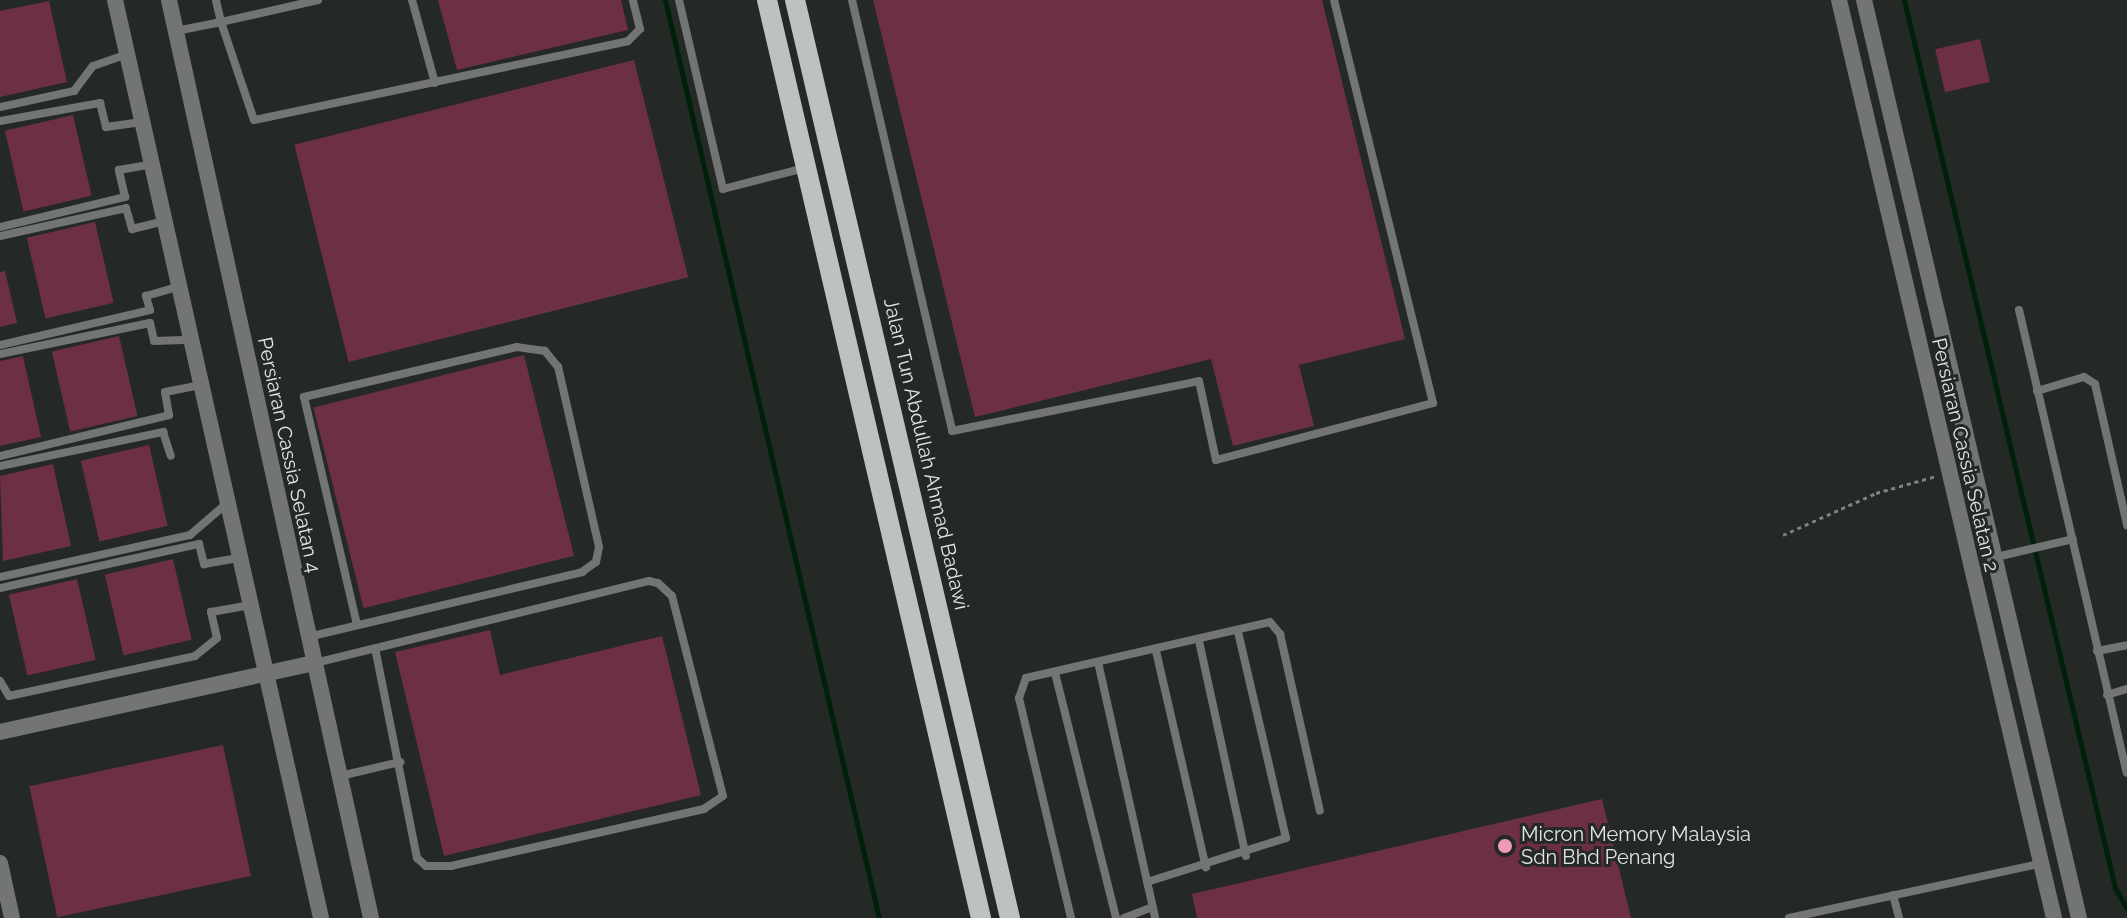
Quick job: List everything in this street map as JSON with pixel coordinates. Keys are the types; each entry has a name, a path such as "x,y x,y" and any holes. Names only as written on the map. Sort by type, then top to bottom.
{"main road":[{"path":"767,0 981,918"},
{"name":"Jalan Tun Abdullah Ahmad Badawi","path":"795,0 1010,918"}],"street":[{"path":"115,0 321,918"},
{"name":"Persiaran Cassia Selatan 4","path":"169,0 371,918"},
{"name":"Persiaran Cassia Selatan 2","path":"1839,0 2038,864 2054,918"},
{"name":"Persiaran Cassia Selatan 2","path":"1864,0 1992,558 2079,918"},
{"path":"0,732 314,663"},
{"path":"0,863 12,918"}],"lane":[{"path":"216,0 254,120 628,41 640,29 633,0"},
{"path":"176,31 318,0"},
{"path":"412,0 435,83"},
{"path":"679,0 723,189 806,168"},
{"path":"852,0 952,431 1199,381 1216,460 1433,403 1334,0"},
{"path":"0,107 74,91 93,66 128,54"},
{"path":"0,121 100,103 106,127 143,122"},
{"path":"0,227 125,197 119,170 152,164"},
{"path":"0,236 126,208 132,229 165,221"},
{"path":"0,345 150,310 146,296 178,287"},
{"path":"2019,310 2127,773"},
{"path":"0,354 150,323 154,341 191,340"},
{"path":"308,637 582,572 596,562 599,547 558,367 545,351 517,347 304,397 357,624"},
{"path":"2037,391 2084,377 2095,384 2127,525"},
{"path":"0,456 169,415 165,392 201,385"},
{"path":"0,466 163,432 171,456"},
{"path":"0,577 190,535 226,504"},
{"path":"1992,558 2073,539"},
{"path":"0,588 199,544 204,564 239,558"},
{"path":"314,663 375,648 658,583 672,596 723,796 704,809 435,869 417,858 375,648"},
{"path":"0,681 9,696 195,656 217,638 211,612 249,605"},
{"path":"1071,918 1019,698 1026,678 1156,651 1270,622 1280,634 1320,811"},
{"path":"1147,882 1277,846 1287,828 1238,631"},
{"path":"1199,641 1246,856"},
{"path":"2097,651 2127,645"},
{"path":"1156,651 1206,867"},
{"path":"1098,662 1155,918"},
{"path":"1055,673 1116,918"},
{"path":"2107,695 2127,689"},
{"path":"339,776 400,762"},
{"path":"1789,918 2038,864"},
{"path":"1893,895 1899,918"},
{"path":"1124,918 1153,907"}],"path":[{"path":"1783,535 1876,493 1948,473"}],"building":[{"path":"438,0 621,0 628,30 457,70"},
{"path":"873,0 1322,0 1405,339 1299,365 1314,426 1233,446 1211,359 975,417"},
{"path":"49,1 67,82 0,97 0,11"},
{"path":"1980,39 1990,82 1945,92 1935,49"},
{"path":"634,60 688,277 349,362 294,145"},
{"path":"73,115 92,196 23,212 5,131"},
{"path":"95,222 114,303 45,319 27,238"},
{"path":"5,271 17,323 0,327 0,272"},
{"path":"119,336 137,416 70,431 52,352"},
{"path":"524,355 574,556 364,608 313,407"},
{"path":"23,356 41,437 0,446 0,361"},
{"path":"149,445 168,526 99,542 81,461"},
{"path":"53,464 71,546 3,561 0,476"},
{"path":"173,559 192,640 123,656 105,575"},
{"path":"77,579 96,660 27,676 9,595"},
{"path":"490,630 500,675 662,636 701,795 444,856 395,652"},
{"path":"223,745 251,876 57,917 29,786"},
{"name":"Micron Memory Malaysia Sdn Bhd Penang","path":"1602,799 1631,918 1197,918 1192,894"}],"waterway":[{"path":"665,0 879,918"},
{"path":"1904,0 2115,888 2127,909"}],"place":[{"name":"Micron Memory Malaysia Sdn Bhd Penang","path":"1505,846"}]}
